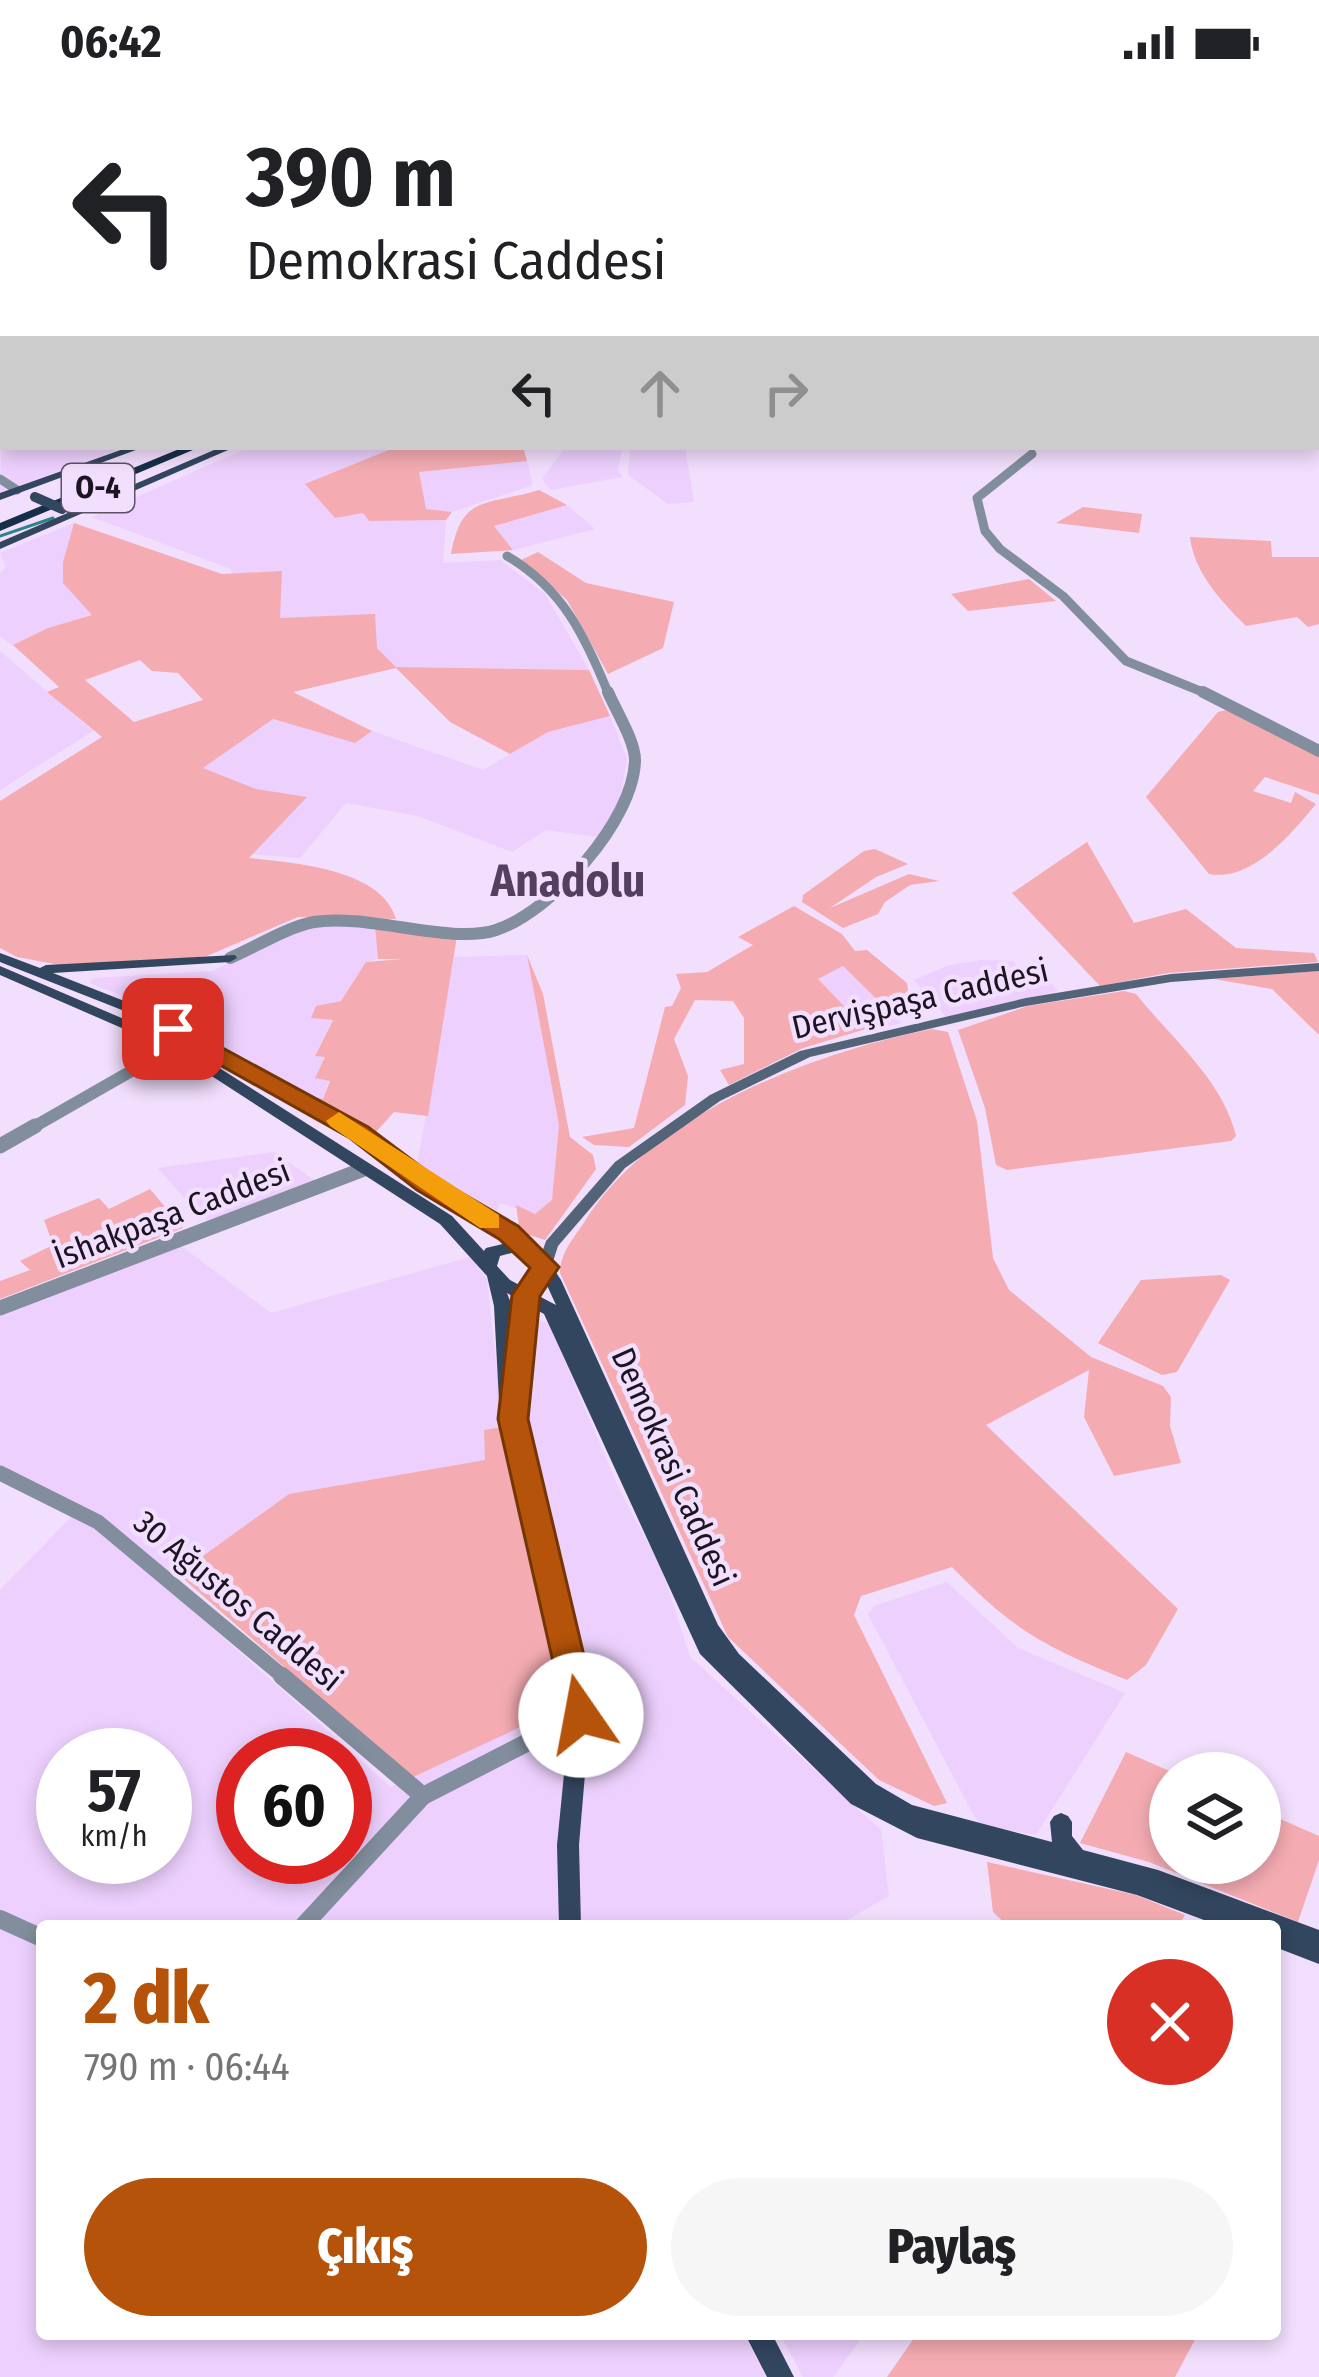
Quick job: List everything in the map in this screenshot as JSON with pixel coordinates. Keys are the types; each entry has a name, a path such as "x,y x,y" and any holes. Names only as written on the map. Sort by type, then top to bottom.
{"highway":[{"name":"O-4","path":"0,522 168,450"},
{"name":"O-4","path":"0,522 186,450"}],"main road":[{"path":"0,499 130,450"},
{"path":"40,496 53,483 141,450"},
{"path":"0,546 223,450"},
{"path":"0,499 40,496 66,507 107,503"},
{"path":"54,525 64,518 66,507"},
{"path":"4,963 98,970 230,958"},
{"path":"111,1000 87,987 87,978 207,966 230,958"},
{"name":"Demokrasi Caddesi","path":"4,963 174,1037 347,1125 427,1184 524,1244 535,1282 699,1607 732,1660 869,1790 924,1818 1030,1846 1045,1840 1061,1822 1063,1844 1081,1859 1158,1879 1266,1920"},
{"name":"Dervişpaşa Caddesi","path":"535,1282 551,1245 586,1199 644,1146 715,1098 806,1054 1026,1002 1171,978 1319,967"},
{"path":"69,991 98,970"},
{"name":"Demokrasi Caddesi","path":"69,991 111,1000 174,1037 459,1230 495,1275 535,1282"},
{"path":"364,1169 396,1168 427,1184"},
{"path":"551,1245 524,1244 492,1252 503,1306 503,1378 581,1715 568,1845 570,1920"},
{"path":"513,1419 521,1329 535,1282"},
{"name":"Demokrasi Caddesi","path":"535,1282 562,1328 706,1648 858,1798 917,1829 1138,1886 1230,1920"},
{"path":"521,1329 540,1318 562,1328"},
{"name":"Demokrasi Caddesi","path":"1281,1926 1319,1940"},
{"path":"1281,1939 1319,1954"},
{"path":"761,2340 781,2377"}],"street":[{"path":"1032,454 977,498 985,531 1000,549 1063,596 1129,664 1214,697 1319,751"},
{"path":"0,479 17,490"},
{"path":"230,958 314,922 422,926 466,936 498,930 543,904 615,827 634,759 603,680 562,600 544,578 506,556"},
{"path":"0,1146 174,1037"},
{"name":"İshakpaşa Caddesi","path":"0,1308 364,1169"},
{"name":"30 Ağustos Caddesi","path":"0,1473 98,1522 423,1796"},
{"path":"309,1920 423,1796 581,1715"},
{"path":"0,1919 36,1935"}],"shaded area":[{"path":"1,450 118,450 0,493"},
{"path":"242,450 389,450 305,485 335,517 363,513 369,521 446,520 443,563 500,560 545,594 589,670 396,667 377,648 279,619 281,571 232,574 231,569 92,517"},
{"path":"389,450 524,450 527,461 419,472 426,509 452,512 446,520 369,521 363,513 335,518 305,484"},
{"path":"563,450 622,450 618,469 622,477 551,490 542,479"},
{"path":"630,450 685,450 694,502 668,504 628,475"},
{"path":"527,461 533,485 452,512 426,510 419,494 418,472"},
{"path":"539,490 567,505 494,526 513,550 451,554 470,511"},
{"path":"567,505 595,529 513,550 493,526"},
{"path":"1083,507 1142,514 1139,533 1056,523"},
{"path":"74,523 63,562 93,616 48,628 13,645 0,637 0,573 6,567 0,553"},
{"path":"74,523 222,574 282,571 280,618 375,614 377,648 396,667 589,670 610,716 548,732 510,754 450,722 396,668 293,692 372,731 355,743 273,719 203,768 256,789 307,797 249,858 312,866 355,879 388,902 396,919 298,917 207,956 164,961 60,965 17,957 0,948 0,801 102,737 47,692 59,687 13,645 92,615 63,583 63,562","holes":["140,660 152,671 178,673 203,700 134,722 85,680"]},
{"path":"1190,537 1271,541 1272,557 1319,557 1319,624 1308,627 1297,617 1246,626 1203,574"},
{"path":"538,552 586,583 674,602 663,648 608,674 567,600 521,560"},
{"path":"1029,579 1056,601 968,611 951,594"},
{"path":"0,651 93,731 0,790"},
{"path":"1231,709 1319,755 1319,795 1265,777 1253,791 1291,803 1295,792 1316,804 1283,841 1255,863 1240,871 1209,874 1146,797 1218,712"},
{"path":"610,716 627,759 618,810 599,837 546,830 512,852 418,816 346,803 300,858 252,854 305,797 256,789 202,768 273,719 355,743 372,731 483,770 547,732"},
{"path":"1087,842 1134,923 1186,909 1236,948 1314,953 1318,962 1168,973 1100,986 1012,893"},
{"path":"875,849 908,864 876,877 830,908 909,874 939,881 910,885 885,902 878,914 843,928 802,902 803,895 864,851"},
{"path":"794,906 842,934 855,951 867,950 907,983 910,1004 902,1008 910,1016 893,1015 843,966 818,979 866,1029 803,1048 729,1085 720,1070 744,1064 744,1018 733,1001 695,1000 674,1039 688,1076 685,1105 629,1147 594,1145 582,1137 634,1128 665,1007 672,1006 681,988 676,974 707,972 753,945 738,937"},
{"path":"375,925 378,959 366,962 341,1001 317,1006 333,1018 315,1055 325,1057 315,1077 329,1080 323,1099 309,1098 156,1008 89,983 94,978 212,971 298,931"},
{"path":"375,925 457,936 428,1116 394,1112 375,1133 307,1096 323,1099 330,1081 315,1078 325,1057 315,1056 333,1020 311,1018 316,1006 341,1001 366,962 403,959 378,959"},
{"path":"527,955 559,1125 552,1200 535,1214 500,1203 494,1222 416,1171 454,957"},
{"path":"527,955 543,994 570,1137 593,1155 596,1169 545,1240 520,1232 516,1205 535,1214 552,1200 559,1125"},
{"path":"1014,961 1019,969 1041,971 1058,991 947,1018 914,980 950,965"},
{"path":"843,966 902,1023 868,1031 818,979"},
{"path":"1319,971 1319,1035 1272,989 1214,979"},
{"path":"1124,991 1136,994 1208,1078 1236,1136 1231,1141 1007,1170 996,1165 985,1108 958,1030 1028,1006"},
{"path":"932,1029 948,1032 977,1121 993,1258 1009,1290 1091,1357 1163,1386 1171,1397 1170,1426 1181,1463 1114,1476 1084,1417 1089,1370 986,1425 1178,1609 1146,1665 1127,1680 1032,1635 952,1567 861,1596 854,1615 947,1803 934,1806 879,1780 728,1637 560,1273 568,1247 612,1185 691,1120 787,1072"},
{"path":"274,1152 314,1180 212,1220 202,1219 158,1168"},
{"path":"150,1189 183,1228 0,1299 0,1281 30,1270 20,1261 53,1245 44,1220 99,1198 109,1209"},
{"path":"177,1243 271,1313 470,1257 487,1280 503,1427 484,1431 486,1460 289,1494 164,1585 325,1728 216,1728 216,1884 372,1884 372,1770 391,1787 590,1694 536,1473 526,1406 532,1320 548,1322 620,1491 661,1567 690,1657 881,1830 889,1896 847,1920 36,1920 36,2340 747,2340 766,2377 0,2377 0,1590 81,1507 0,1466 0,1311"},
{"path":"1221,1275 1230,1280 1177,1372 1162,1375 1098,1343 1141,1280"},
{"path":"503,1427 572,1703 411,1778 372,1744 372,1728 354,1728 178,1574 289,1494 485,1460 484,1430"},
{"path":"947,1582 1018,1648 1125,1693 1036,1835 983,1826 974,1816 868,1614 874,1606"},
{"path":"1126,1752 1149,1762 1149,1862 1080,1843"},
{"path":"1281,1819 1319,1836 1319,1860 1298,1922 1204,1884 1281,1884"},
{"path":"987,1862 1136,1895 1185,1915 1182,1920 1002,1920 993,1912"},
{"path":"783,2340 861,2340 833,2377 803,2377"},
{"path":"913,2340 1195,2340 1175,2377 887,2377"}],"waterway":[{"path":"0,536 53,518"}],"slow traffic":[{"path":"339,1121 427,1184 490,1221"}],"district":[{"name":"Anadolu","path":"568,881"}],"route":[{"path":"173,1029 359,1132 427,1184 508,1232 545,1267 526,1295 513,1419 581,1715"}]}
